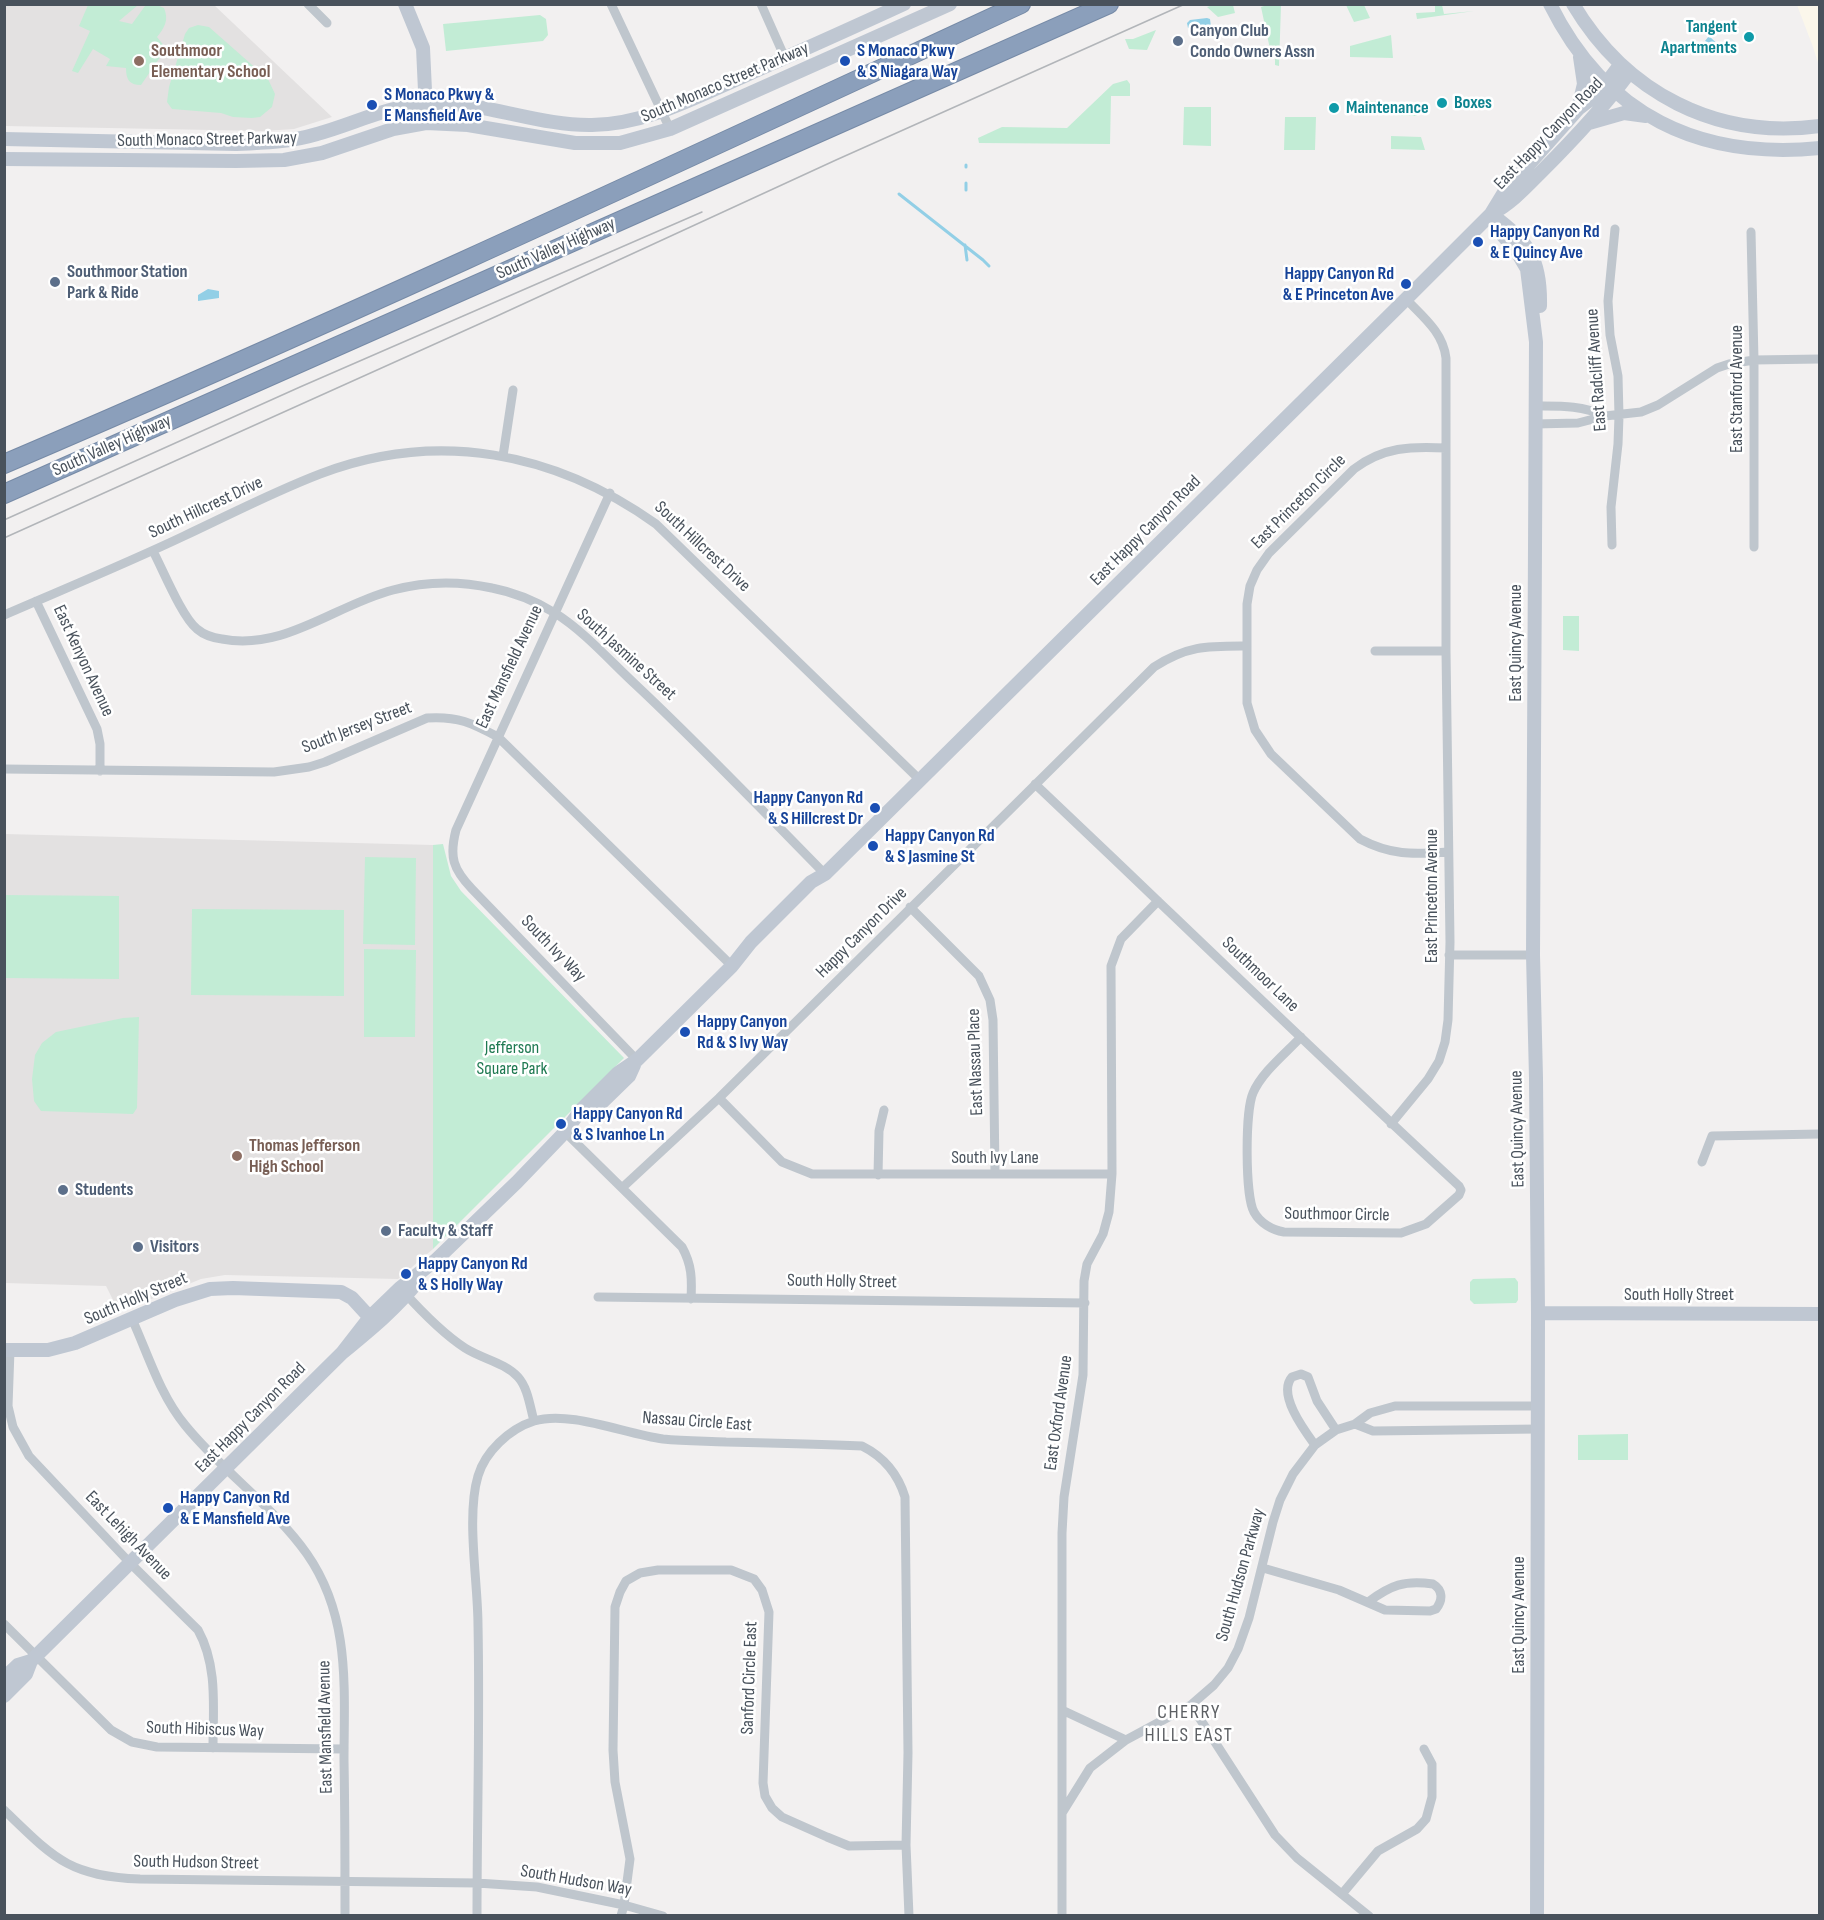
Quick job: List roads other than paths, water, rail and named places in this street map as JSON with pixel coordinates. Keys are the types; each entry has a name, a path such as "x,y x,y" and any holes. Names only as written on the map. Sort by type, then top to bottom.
{"highway":[{"name":"South Valley Highway","path":"4,464 550,222 1021,4"},
{"name":"South Valley Highway","path":"4,494 1109,4"}],"street":[{"path":"308,4 327,23"},
{"path":"405,4 423,48 426,123"},
{"path":"611,4 670,129"},
{"path":"761,4 785,58"},
{"name":"South Monaco Street Parkway","path":"4,159 284,160 322,153 393,129 426,123 468,125 550,140 589,144 620,143 670,129 950,4"},
{"path":"1550,4 1577,49 1611,87 1653,119"},
{"path":"1573,4 1597,40 1624,69 1672,101 1694,112 1716,119 1772,128 1820,126"},
{"path":"902,5 909,24"},
{"name":"South Monaco Street Parkway","path":"4,139 236,144 274,142 316,134 388,110 426,104 472,106 554,122 584,125 622,123 662,111 902,5"},
{"path":"1577,49 1584,84 1578,109"},
{"name":"East Happy Canyon Road","path":"1491,213 1505,206 1516,196 1588,123 1624,69"},
{"name":"East Happy Canyon Road","path":"4,1696 26,1674 34,1659 130,1563 565,1132 588,1116 629,1076 637,1060 732,966 757,949 819,887 825,874 1406,299 1491,213 1505,191 1578,109 1611,87"},
{"path":"1588,123 1624,113 1640,114 1691,136 1743,149 1769,151 1820,148"},
{"name":"East Quincy Avenue","path":"1491,213 1499,231 1517,252 1527,269 1536,342 1533,955 1538,1313 1537,1916"},
{"name":"East Radcliff Avenue","path":"1612,545 1611,507 1619,416 1618,376 1608,318 1615,229"},
{"name":"East Stanford Avenue","path":"1751,232 1754,547"},
{"name":"East Princeton Avenue","path":"1391,1124 1428,1079 1439,1061 1448,1020 1445,351 1434,328 1406,299"},
{"path":"1535,424 1578,423 1641,412 1658,405 1717,368 1729,364 1754,360 1820,359"},
{"path":"503,456 513,390"},
{"path":"1535,406 1578,406 1605,417"},
{"name":"East Princeton Circle","path":"1446,448 1401,448 1366,460 1269,552 1257,570 1248,597 1247,692 1251,721 1260,740 1271,754 1360,839 1376,848 1393,852 1412,854 1449,852"},
{"name":"South Hillcrest Drive","path":"4,615 153,551 291,486 347,465 391,454 415,451 467,451 503,456 536,463 610,494 656,524 920,780"},
{"name":"East Mansfield Avenue","path":"452,857 456,830 610,494"},
{"name":"South Jasmine Street","path":"153,551 188,619 198,630 213,638 230,641 256,641 277,637 366,599 392,590 426,584 466,584 492,588 511,593 555,613 668,715 825,874"},
{"name":"East Kenyon Avenue","path":"36,601 97,729 100,744 100,771"},
{"name":"Happy Canyon Drive","path":"623,1188 719,1098 1154,667 1178,653 1200,646 1247,646"},
{"path":"1375,651 1446,651"},
{"name":"South Jersey Street","path":"4,769 254,773 309,767 369,745 428,718 445,717 464,720 498,737 732,966"},
{"name":"Southmoor Lane","path":"1035,783 1391,1124 1460,1186 1461,1190"},
{"name":"South Ivy Way","path":"452,857 459,876 465,883 637,1060"},
{"name":"East Oxford Avenue","path":"1062,1916 1062,1533 1065,1487 1083,1376 1084,1281 1087,1264 1107,1225 1112,1174 1112,966 1121,939 1158,901"},
{"name":"East Nassau Place","path":"910,907 974,969 990,1000 993,1020 996,1174"},
{"path":"1449,955 1533,955"},
{"name":"Southmoor Circle","path":"1301,1037 1260,1081 1249,1104 1248,1196 1257,1217 1268,1227 1284,1232 1401,1233 1426,1224 1459,1196 1461,1190"},
{"name":"South Ivy Lane","path":"719,1098 782,1162 812,1174 1112,1174"},
{"path":"878,1175 879,1131 884,1110"},
{"path":"565,1132 682,1247 689,1259 692,1271 691,1299"},
{"path":"1702,1161 1712,1136 1820,1134"},
{"name":"South Holly Street","path":"7,1350 32,1351 60,1348 85,1340 189,1294 210,1289 336,1291 352,1298 373,1321"},
{"path":"404,1292 458,1344 479,1356 505,1366 519,1378 525,1389 534,1421"},
{"name":"South Holly Street","path":"598,1298 1085,1302"},
{"name":"South Holly Street","path":"1538,1313 1820,1314"},
{"name":"East Mansfield Avenue","path":"132,1319 172,1407 184,1424 225,1469 295,1538 324,1582 338,1623 345,1674 345,1916"},
{"name":"East Lehigh Avenue","path":"7,1350 8,1406 13,1427 29,1456 130,1563 198,1630 204,1641 213,1679 213,1748"},
{"path":"1315,1445 1291,1406 1287,1387 1292,1377 1301,1374 1308,1377 1317,1401 1335,1430"},
{"name":"South Hudson Parkway","path":"1062,1813 1090,1768 1126,1740 1191,1705 1214,1685 1228,1668 1249,1618 1280,1500 1293,1474 1315,1445 1335,1430 1355,1424 1370,1413 1395,1406 1538,1406"},
{"name":"Nassau Circle East","path":"477,1916 479,1720 473,1512 475,1488 481,1467 497,1445 519,1428 534,1421 561,1418 664,1439 862,1446 892,1469 900,1481 905,1497 908,1754 906,1845 909,1916"},
{"path":"1355,1424 1373,1431 1538,1429"},
{"path":"1263,1568 1312,1581 1385,1610 1430,1611 1436,1609 1442,1598 1440,1590 1433,1584 1405,1583 1387,1588 1368,1602"},
{"name":"Sanford Circle East","path":"621,1916 630,1859 615,1782 613,1750 615,1607 626,1581 640,1573 658,1570 731,1570 754,1579 762,1590 769,1612 763,1783 765,1796 772,1808 782,1817 849,1846 906,1845"},
{"name":"South Hibiscus Way","path":"4,1624 34,1659 119,1736 143,1745 157,1748 344,1749"},
{"name":"East Happy Canyon Road","path":"4,1678 18,1665 34,1659"},
{"path":"1191,1705 1275,1835 1297,1858 1369,1916"},
{"path":"1062,1710 1126,1740"},
{"path":"1342,1894 1378,1851 1417,1829 1426,1819 1432,1797 1432,1764 1424,1749"},
{"name":"South Hudson Street","path":"4,1810 38,1843 61,1860 100,1876 140,1879 410,1883"},
{"name":"South Hudson Way","path":"410,1883 537,1887 624,1905 663,1916"}],"water":[{"path":"1210,19 1211,27 1208,32 1188,28 1187,23 1190,20"},
{"path":"1709,36 1725,51 1721,55 1705,41"},
{"path":"208,289 219,291 219,298 198,301 198,295"}],"waterway":[{"path":"966,183 966,190"},
{"path":"899,194 989,266"},
{"path":"965,245 967,260"}],"tram line":[{"path":"4,538 1185,4"},
{"path":"4,520 300,387 702,212"}],"place":[{"name":"Tangent Apartments","path":"1749,37"},
{"name":"Canyon Club Condo Owners Assn","path":"1178,41"},
{"name":"Southmoor Elementary School","path":"139,61"},
{"name":"S Monaco Pkwy & S Niagara Way","path":"845,61"},
{"name":"Boxes","path":"1442,103"},
{"name":"S Monaco Pkwy & E Mansfield Ave","path":"372,105"},
{"name":"Maintenance","path":"1334,108"},
{"name":"Happy Canyon Rd & E Quincy Ave","path":"1478,242"},
{"name":"Southmoor Station Park & Ride","path":"55,282"},
{"name":"Happy Canyon Rd & E Princeton Ave","path":"1406,284"},
{"name":"Happy Canyon Rd & S Hillcrest Dr","path":"875,808"},
{"name":"Happy Canyon Rd & S Jasmine St","path":"873,846"},
{"name":"Happy Canyon Rd & S Ivy Way","path":"685,1032"},
{"name":"Happy Canyon Rd & S Ivanhoe Ln","path":"561,1124"},
{"name":"Thomas Jefferson High School","path":"237,1156"},
{"name":"Students","path":"63,1190"},
{"name":"Faculty & Staff","path":"386,1231"},
{"name":"Visitors","path":"138,1247"},
{"name":"Happy Canyon Rd & S Holly Way","path":"406,1274"},
{"name":"Happy Canyon Rd & E Mansfield Ave","path":"168,1508"}],"district":[{"name":"CHERRY HILLS EAST","path":"1189,1724"}],"park label":[{"name":"Jefferson Square Park","path":"512,1058"}]}
